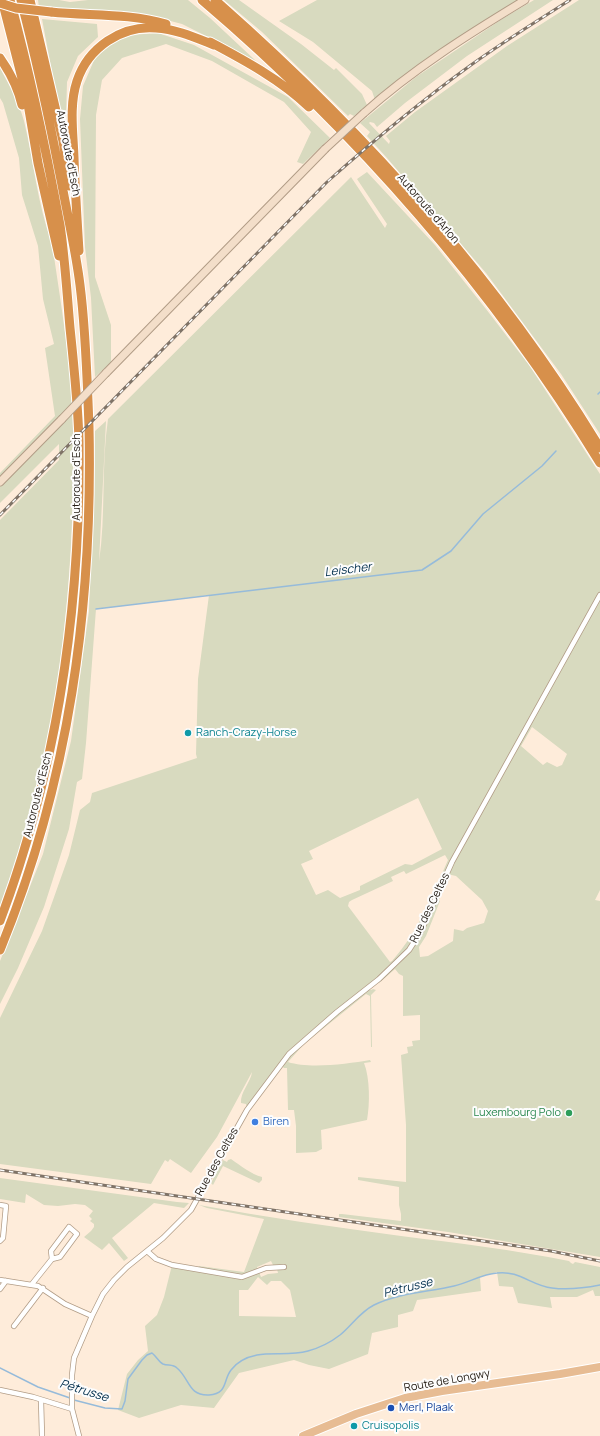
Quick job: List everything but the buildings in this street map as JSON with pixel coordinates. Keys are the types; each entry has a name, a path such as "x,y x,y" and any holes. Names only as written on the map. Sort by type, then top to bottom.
{"highway":[{"path":"2,0 27,98 38,163 56,249 65,278"},
{"name":"Autoroute d'Esch","path":"0,921 14,885 41,794 63,683 73,605 78,525 79,439 75,376 60,227 24,50 10,0"},
{"name":"Autoroute d'Esch","path":"0,950 23,890 50,802 66,727 81,630 88,534 89,464 87,371 80,285 69,219 45,101 21,0"},
{"path":"30,0 57,113 71,192 77,214"},
{"name":"Autoroute d'Arlon","path":"202,0 325,114 411,207 482,294 548,384 600,463"},
{"name":"Autoroute d'Arlon","path":"215,0 281,59 329,106 420,205 470,264 516,323 555,378 600,448"},
{"path":"0,3 16,8 51,12 121,16 157,22 186,30 249,64 289,90 314,111 325,114"},
{"path":"80,285 72,130 74,93 83,65 94,51 109,39 126,31 142,28 156,28 173,31 214,45"},
{"path":"0,58 7,68 19,93 38,163"}],"main road":[{"path":"0,482 325,149 364,113 398,84 450,46 525,0"},
{"name":"Route de Longwy","path":"305,1435 356,1414 405,1398 442,1391 600,1368"}],"street":[{"name":"Rue des Celtes","path":"78,1436 71,1401 74,1358 103,1294 114,1280 168,1233 191,1210 247,1110 289,1054 337,1012 379,979 409,950 420,933 452,862 600,596"},
{"path":"0,1205 6,1206 3,1238 0,1240"},
{"path":"32,1284 52,1259 60,1257 77,1234 69,1227 51,1250 52,1259"},
{"path":"147,1251 156,1259 172,1265 242,1277 266,1268 284,1267"},
{"path":"0,1280 32,1284 43,1288 65,1304 92,1316"},
{"path":"0,1289 6,1281"},
{"path":"14,1326 43,1288"},
{"path":"0,1390 41,1400 72,1410"},
{"path":"41,1400 42,1436"}],"green space":[{"path":"38,0 59,0 70,2 88,0 188,0 210,18 256,61 182,24 144,14 39,8"},
{"path":"224,0 239,0 301,44 334,70 336,68 362,94 367,105 354,116 350,114 348,116 262,32"},
{"path":"317,0 519,0 423,62 375,100 372,91 313,42 279,21"},
{"path":"534,0 553,0 467,56 405,103 377,127 374,123 369,123 389,144 390,141 386,136 415,112 507,46 579,0 600,0 600,434 561,374 486,273 367,136 370,132 360,123 416,77 502,19"},
{"path":"42,19 97,24 98,37 78,56 67,82 66,118 61,120"},
{"path":"158,33 194,45 288,97 330,138 303,164 297,162 311,132 284,102 212,61 166,44 122,58 102,80 96,115 95,277 111,325 111,363 95,377 91,298 85,247 80,119 83,86 95,58 113,43 130,35"},
{"path":"0,68 17,100 22,114 39,198 52,243 63,315 71,387 73,505 65,620 51,717 42,765 30,813 0,906 0,520 59,460 59,444 0,503 0,473 55,416 45,348 54,344 43,299 38,246 22,195 19,158 3,103 0,98"},
{"path":"367,172 435,245 529,365 600,474 600,890 595,900 600,901 600,1257 448,1232 339,1217 339,1214 342,1214 401,1221 399,1187 358,1180 358,1177 406,1182 406,1125 401,1055 408,1053 407,1047 413,1046 412,1041 420,1040 420,1015 403,1016 403,976 395,969 379,983 379,979 367,988 376,990 371,995 372,1047 370,996 366,994 304,1044 288,1062 317,1065 370,1060 371,1062 364,1063 369,1091 367,1120 321,1130 322,1149 316,1152 296,1153 296,1126 294,1110 288,1110 287,1068 284,1068 280,1064 247,1110 246,1104 241,1103 241,1099 252,1072 217,1137 191,1173 170,1159 168,1162 165,1160 151,1184 0,1164 0,1018 42,931 69,855 80,810 90,802 92,793 197,758 198,679 209,595 96,609 82,779 77,782 69,829 44,907 18,968 0,1004 0,961 43,854 71,741 89,611 95,431 106,421 99,562 108,419 351,177 385,228 387,224 357,179","holes":["532,727 567,754 562,765 557,767 547,762 543,765 521,746","418,798 442,849 412,865 405,864 360,886 360,890 340,898 328,890 316,895 301,864 313,859 309,851","445,855 448,860 430,900 410,938 402,950 390,962 348,906 349,902 352,900 393,881 391,877 404,871 406,874","447,874 456,876 482,900 488,911 484,923 467,928 463,931 454,929 453,941 428,956 420,957 419,947 426,936 440,901 439,900 447,881 444,881"]},
{"path":"231,1159 250,1172 262,1177 262,1180 259,1183 223,1166 213,1185 211,1183 223,1160 227,1162"},
{"path":"0,1178 189,1203 184,1208 154,1203 112,1238 128,1258 124,1261 109,1243 102,1250 84,1237 94,1227 94,1224 90,1221 92,1219 89,1216 93,1211 85,1205 44,1205 26,1194 25,1203 0,1199"},
{"path":"199,1205 249,1214 506,1250 569,1261 573,1264 575,1262 600,1267 600,1296 595,1296 593,1290 577,1297 550,1297 552,1308 518,1303 513,1287 499,1286 497,1272 480,1277 481,1291 417,1300 413,1311 398,1315 398,1327 372,1333 368,1354 329,1369 294,1360 239,1373 214,1408 181,1405 139,1418 118,1410 127,1374 138,1360 148,1351 145,1326 157,1315 164,1297 172,1265 198,1269 199,1266 244,1272 264,1219 207,1208","holes":["271,1261 273,1265 276,1265 278,1273 268,1274 261,1277 257,1267","258,1277 267,1285 271,1281 281,1281 290,1290 296,1317 239,1316 239,1290 248,1290"]}],"waterway":[{"name":"Leischer","path":"96,609 422,570 451,551 483,514 542,466 556,451"},
{"name":"Pétrusse","path":"74,1400 105,1408 122,1409 125,1401 128,1379 142,1360 147,1355 152,1353 163,1364 177,1368 193,1390 197,1393 202,1395 215,1394 222,1389 233,1367 239,1362 253,1356 263,1354 295,1353 312,1350 336,1338 364,1311 383,1301 403,1295 454,1286 491,1274 512,1274 545,1287 552,1288 564,1289 600,1285"},
{"name":"Pétrusse","path":"0,1368 38,1387 70,1398"}],"railway":[{"path":"0,515 327,182 362,151 452,79 495,48 570,0"},
{"path":"0,1170 551,1251 600,1261"}],"place":[{"name":"Ranch-Crazy-Horse","path":"188,733"},
{"name":"Luxembourg Polo","path":"569,1113"},
{"name":"Biren","path":"255,1122"},
{"name":"Merl, Plaak","path":"391,1408"},
{"name":"Cruisopolis","path":"354,1426"}]}
